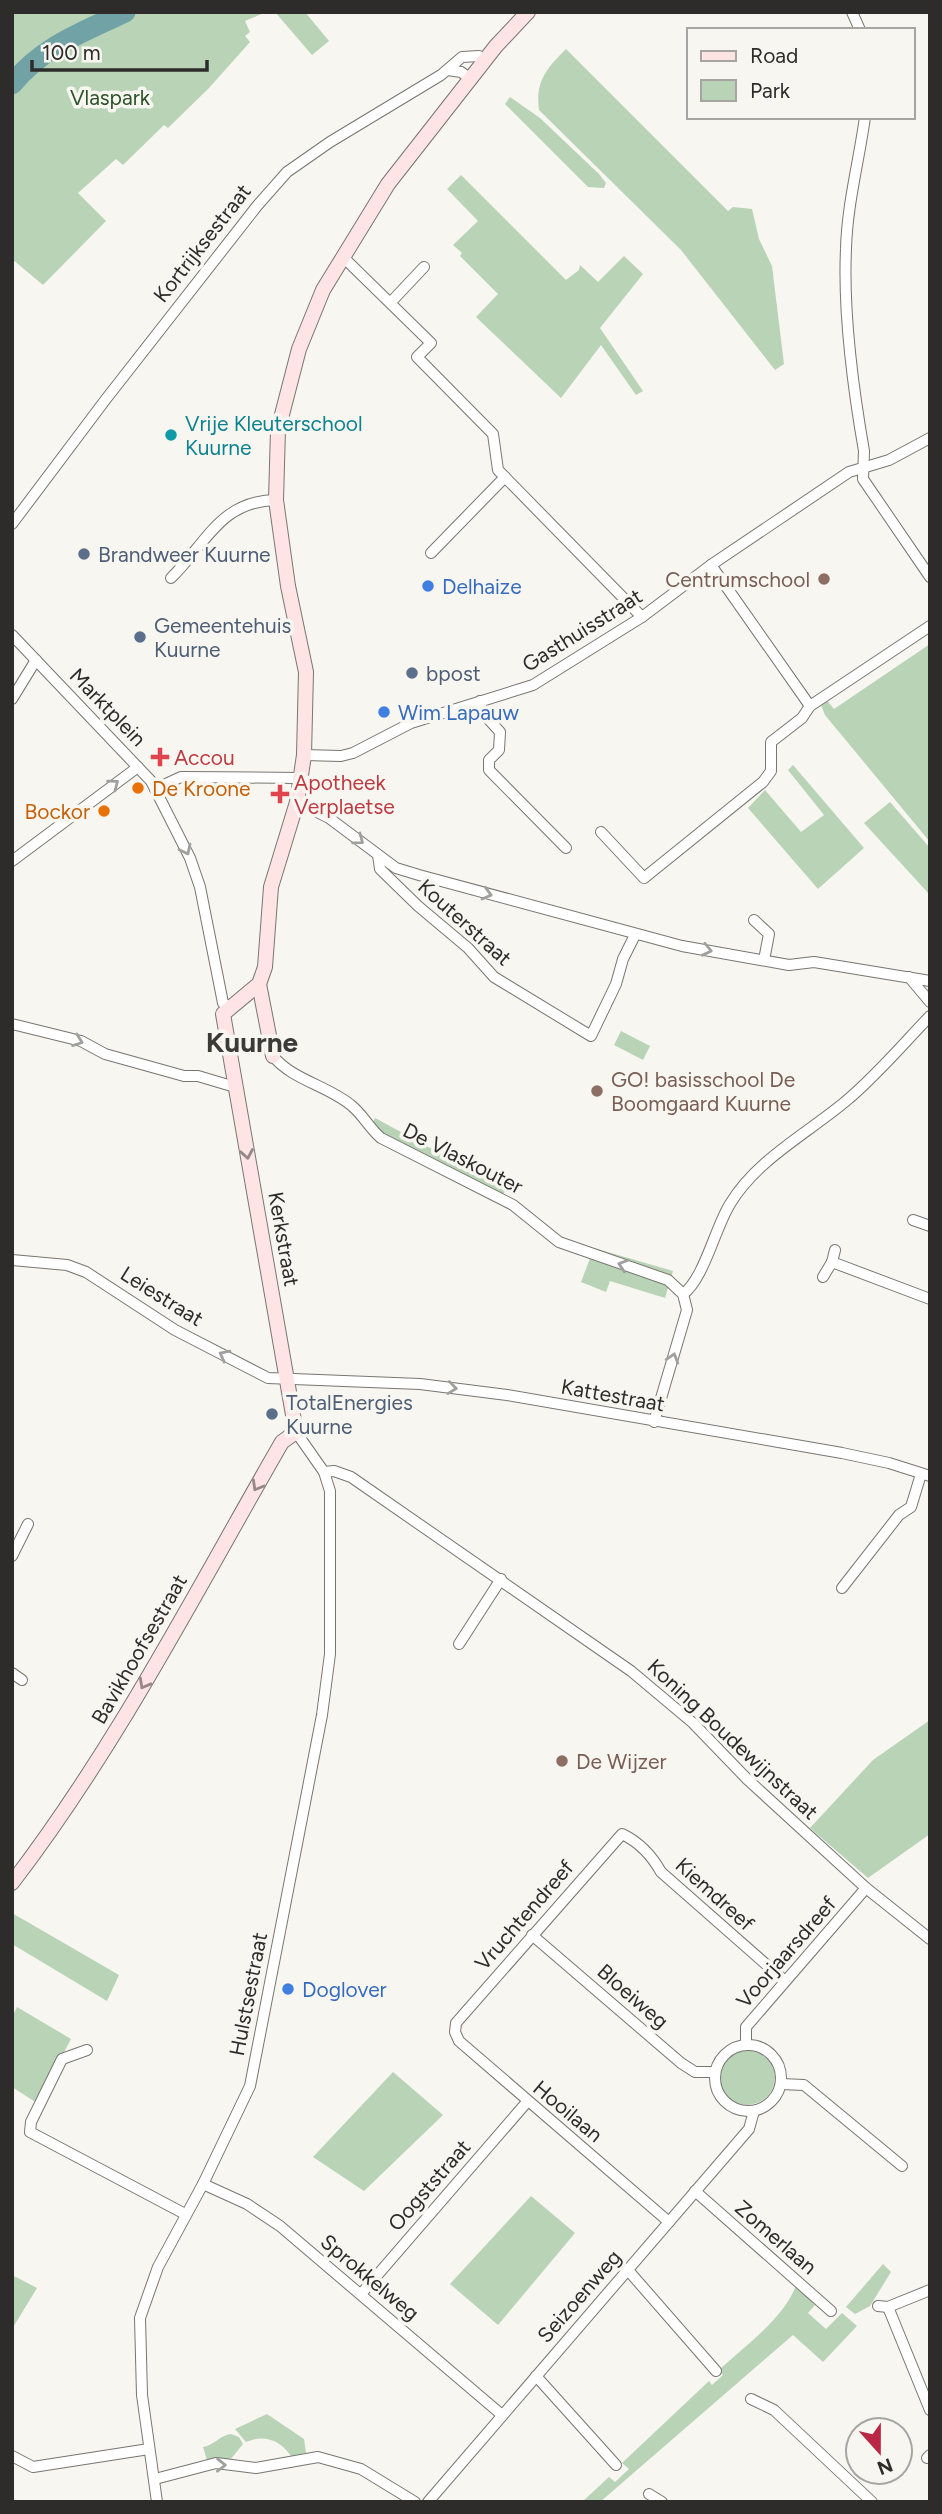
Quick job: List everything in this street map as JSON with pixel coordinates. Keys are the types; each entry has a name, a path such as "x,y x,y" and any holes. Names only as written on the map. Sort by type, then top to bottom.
{"street":[{"path":"273,1056 259,984 265,967 271,887 297,802 301,778 306,672 286,579 276,500 278,430 286,396 311,319 342,257 388,184 484,61 528,12"},
{"path":"852,12 859,28"},
{"name":"Kortrijksestraat","path":"12,524 271,189 287,173 330,142 448,70 462,58 479,56 484,61"},
{"path":"448,70 461,72 471,79"},
{"path":"866,119 848,216 846,249 846,283 863,479 930,577"},
{"path":"342,257 431,343 418,357 493,434 498,470 642,617"},
{"path":"391,302 424,267"},
{"name":"Gasthuisstraat","path":"304,755 341,756 353,753 411,723 533,685 642,617 711,565 835,481 889,460 930,438"},
{"path":"430,552 505,477"},
{"path":"171,578 230,512 256,500 276,500"},
{"path":"711,565 810,706"},
{"path":"601,832 643,878 763,782 771,771 772,742 802,718 810,706 930,626"},
{"name":"Marktplein","path":"12,635 138,766 12,861"},
{"path":"12,699 36,660"},
{"path":"480,701 482,712 500,732 499,750 489,760 489,770 566,848"},
{"name":"Kerkstraat","path":"138,766 155,789 190,858 200,887 223,1003 229,1007 223,1014 296,1433 324,1472"},
{"path":"155,789 181,777 301,778"},
{"name":"Kouterstraat","path":"297,802 329,818 396,868 635,935 789,965 814,962 930,981"},
{"name":"Kouterstraat","path":"378,855 380,869 418,906 468,948 494,977 591,1036 616,984 623,959 635,935"},
{"path":"754,920 769,934 764,960"},
{"path":"909,977 930,1002"},
{"path":"229,1007 259,984"},
{"path":"654,1422 687,1310 683,1294 694,1283 722,1219 743,1187 777,1154 849,1098 930,1016"},
{"path":"12,1024 81,1041 105,1054 170,1073 198,1076 235,1087"},
{"name":"De Vlaskouter","path":"273,1056 278,1062 353,1107 369,1128 382,1138 523,1212 551,1238 572,1248 668,1280 683,1294"},
{"path":"913,1220 930,1226"},
{"path":"823,1277 832,1262 835,1250"},
{"name":"Leiestraat","path":"12,1260 67,1265 86,1272 175,1330 268,1378 286,1381"},
{"path":"832,1262 930,1299"},
{"name":"Kattestraat","path":"286,1381 420,1384 507,1395 842,1453 889,1463 925,1475"},
{"name":"Bavikhoofsestraat","path":"12,1883 56,1825 112,1739 282,1442 296,1433"},
{"name":"Koning Boudewijnstraat","path":"324,1472 334,1471 351,1477 641,1679 693,1724 747,1779 866,1888 930,1939"},
{"name":"Hulstsestraat","path":"157,2502 141,2384 140,2318 151,2280 203,2184 250,2086 312,1775 330,1646 330,1491 324,1472"},
{"path":"842,1588 899,1515 911,1507 925,1475"},
{"path":"12,1556 27,1524"},
{"path":"459,1644 501,1580"},
{"name":"Vruchtendreef","path":"456,2023 622,1834"},
{"name":"Kiemdreef","path":"622,1834 632,1838 653,1859 661,1872 785,1981"},
{"name":"Voorjaarsdreef","path":"746,2045 746,2027 866,1888"},
{"name":"Bloeiweg","path":"531,1935 681,2063 695,2072 714,2072"},
{"name":"Hooilaan","path":"456,2023 455,2032 459,2041 669,2222"},
{"path":"746,2045 756,2046 773,2056 781,2074 778,2094 763,2108 754,2111 733,2108 717,2093 714,2072 726,2053 746,2045"},
{"path":"87,2050 62,2059 31,2122 30,2132 186,2214"},
{"path":"781,2084 804,2085 902,2166"},
{"name":"Oogststraat","path":"361,2294 527,2102"},
{"name":"Seizoenweg","path":"428,2502 749,2129 754,2111"},
{"name":"Sprokkelweg","path":"203,2184 247,2204 280,2226 502,2415"},
{"name":"Zomerlaan","path":"695,2191 831,2312"},
{"path":"627,2269 716,2371"},
{"path":"930,2290 883,2306 930,2410"},
{"path":"536,2376 616,2465"},
{"path":"751,2399 774,2410 872,2502"},
{"path":"12,2456 33,2467 149,2449"},
{"path":"155,2479 216,2463 257,2468 318,2457 361,2469 415,2502"},
{"path":"649,2494 662,2502"}],"green space":[{"path":"12,12 112,12 47,43 12,73"},
{"name":"Vlaspark","path":"133,12 266,12 245,21 250,32 245,36 250,42 168,128 164,125 123,165 116,159 78,193 106,221 43,285 12,259 12,89 50,49"},
{"path":"275,12 305,12 329,41 312,55"},
{"path":"566,49 728,211 733,207 752,209 759,239 772,266 784,364 775,370 681,250 539,110 539,91 544,76"},
{"path":"510,97 540,118 599,174 606,183 604,188 588,187 505,104"},
{"path":"461,175 566,280 579,270 580,265 598,282 624,256 643,274 600,328 643,391 636,395 601,345 561,398 476,317 498,294 460,256 462,253 453,245 478,221 447,189"},
{"path":"930,644 930,842 825,715 821,705 826,699 834,709"},
{"path":"793,765 864,848 818,889 748,808 765,790 801,832 824,815 788,770"},
{"path":"890,802 930,848 930,895 864,823"},
{"path":"621,1031 650,1046 643,1060 614,1045"},
{"path":"375,1118 506,1189 502,1197 371,1127"},
{"path":"594,1248 673,1271 665,1298 610,1281 606,1292 581,1282"},
{"path":"930,1720 930,1834 868,1878 810,1828 873,1760"},
{"path":"12,1913 119,1975 107,2001 12,1944"},
{"path":"17,2007 71,2039 37,2103 12,2087 12,2017"},
{"path":"742,2049 752,2049 767,2057 773,2066 773,2088 767,2097 752,2105 742,2105 724,2093 719,2082 719,2072 731,2054"},
{"path":"393,2072 443,2115 364,2191 313,2157"},
{"path":"531,2196 575,2233 498,2325 450,2284"},
{"path":"883,2264 891,2272 870,2306 855,2314 846,2307"},
{"path":"12,2275 37,2288 12,2329"},
{"path":"796,2286 815,2305 808,2313 826,2329 842,2313 857,2326 823,2362 793,2335 600,2502 582,2502 609,2477 615,2482 629,2469 622,2463 709,2381 712,2385 723,2375 719,2370 773,2321"},
{"path":"267,2414 304,2439 306,2453 291,2456 277,2442 271,2440 246,2442 235,2429"},
{"path":"231,2434 239,2437 243,2444 230,2460 207,2460 203,2447"}],"waterway":[{"path":"12,84 37,59 51,50 125,12"}],"place":[{"name":"Vrije Kleuterschool Kuurne","path":"171,435"},
{"name":"Brandweer Kuurne","path":"84,554"},
{"name":"Centrumschool","path":"824,579"},
{"name":"Delhaize","path":"428,586"},
{"name":"Gemeentehuis Kuurne","path":"140,637"},
{"name":"bpost","path":"412,673"},
{"name":"Wim Lapauw","path":"384,712"},
{"name":"Accou","path":"160,757"},
{"name":"De Kroone","path":"138,788"},
{"name":"Apotheek Verplaetse","path":"280,794"},
{"name":"Bockor","path":"104,811"},
{"name":"GO! basisschool De Boomgaard Kuurne","path":"597,1091"},
{"name":"TotalEnergies Kuurne","path":"272,1414"},
{"name":"De Wijzer","path":"562,1761"},
{"name":"Doglover","path":"288,1989"}],"district":[{"name":"Kuurne","path":"252,1042"}]}
